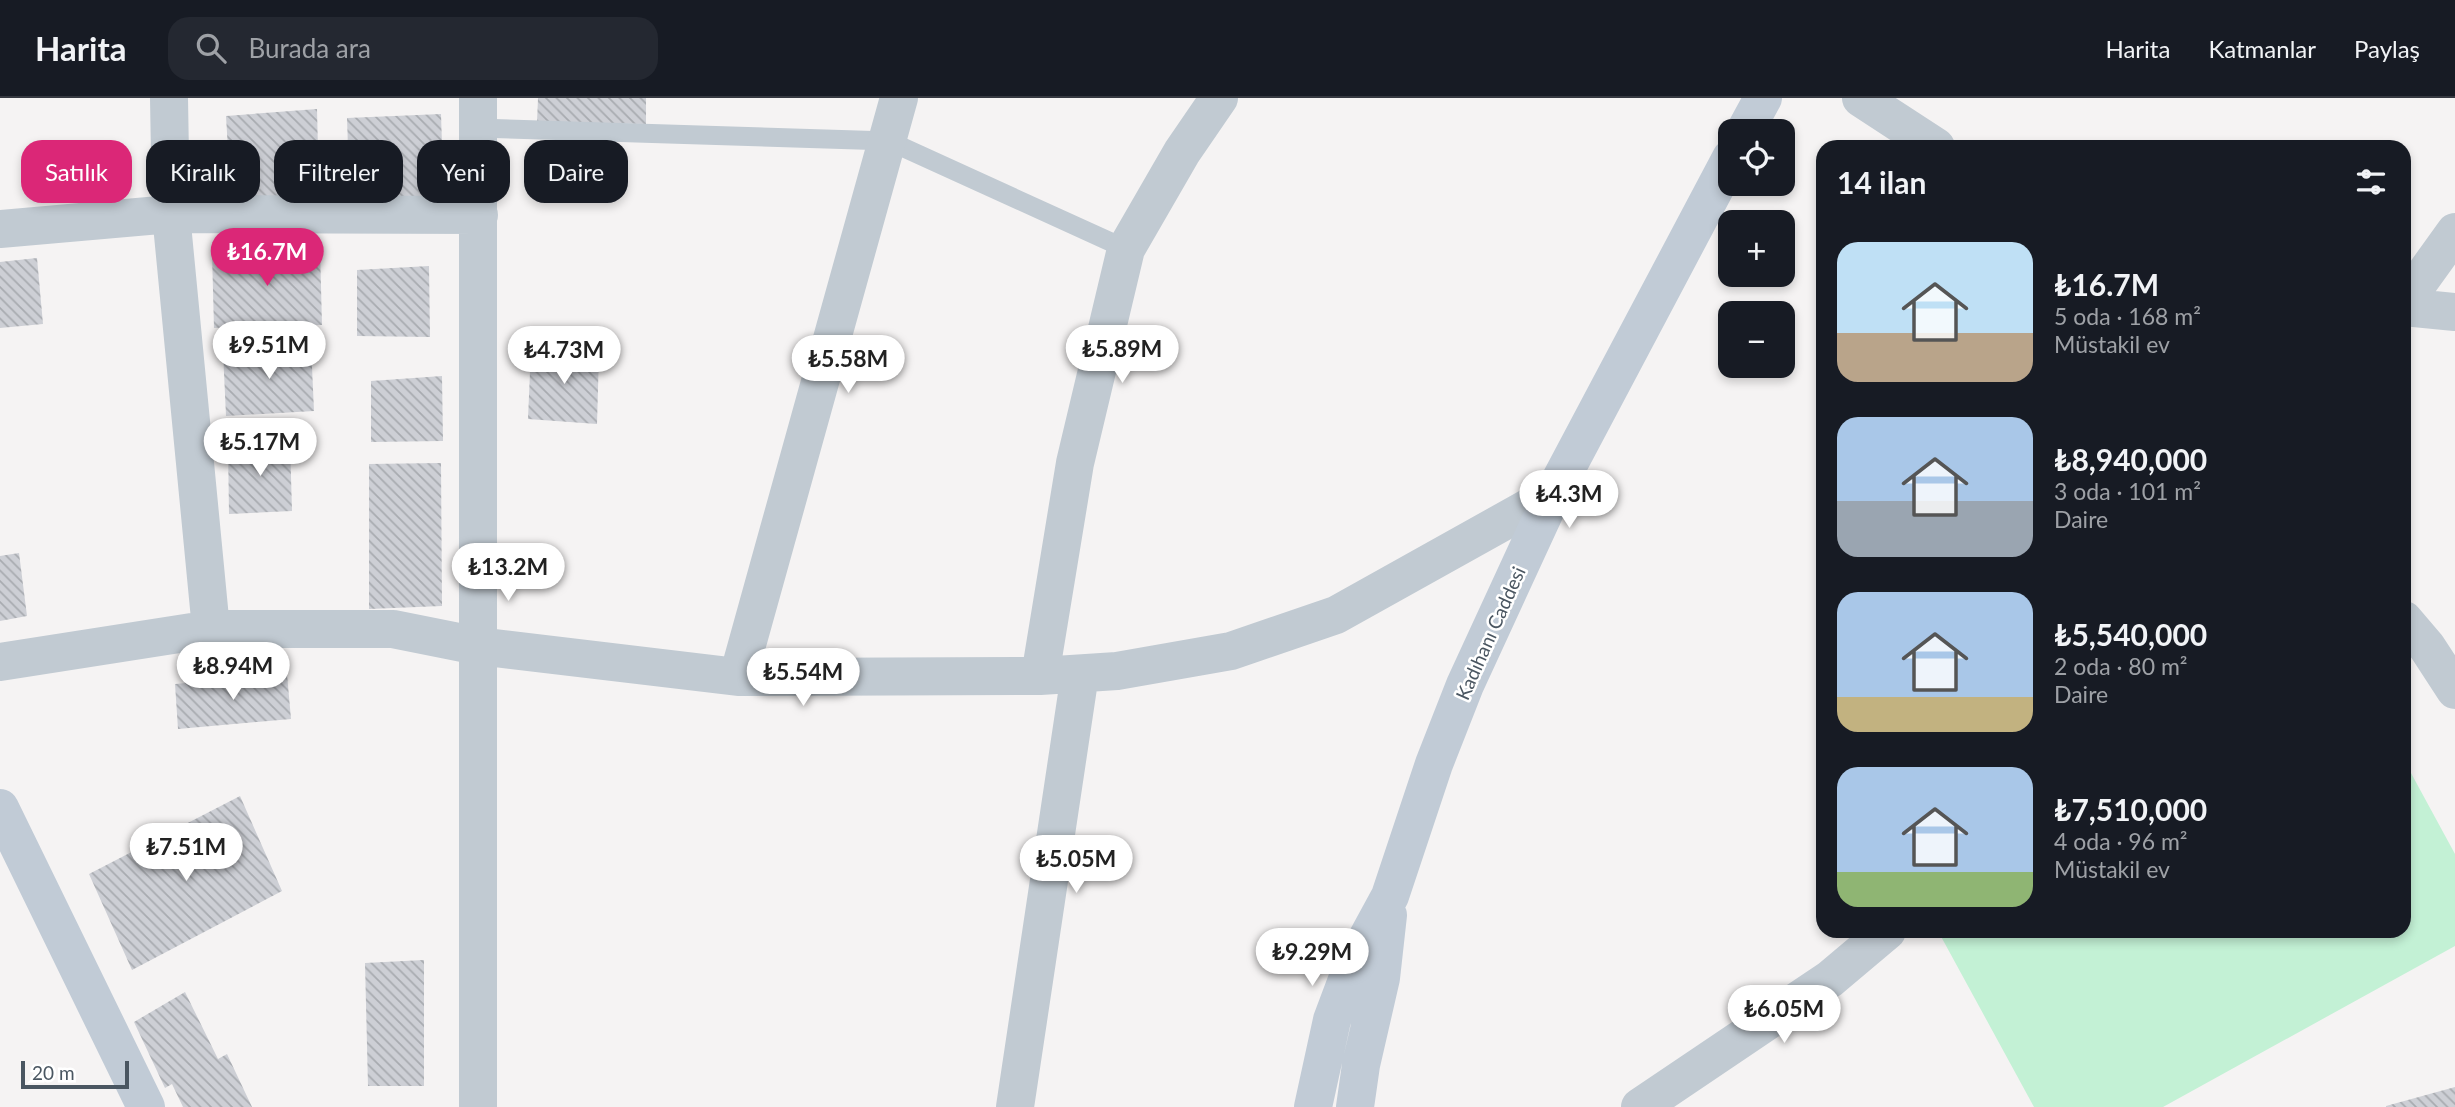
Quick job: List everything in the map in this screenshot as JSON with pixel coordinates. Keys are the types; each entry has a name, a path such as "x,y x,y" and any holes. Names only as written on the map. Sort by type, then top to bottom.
{"main road":[{"path":"1752,119 1763,98"},
{"name":"Kadıhanı Caddesi","path":"1390,896 1434,764 1461,696 1553,494 1718,183"},
{"path":"0,808 146,1107"},
{"path":"1313,1107 1332,1020 1353,964 1390,896"},
{"path":"1355,1107 1361,1065 1381,978 1390,896"}],"street":[{"path":"169,98 171,214 211,628"},
{"path":"738,677 899,98"},
{"path":"1040,677 1075,463 1126,249 1182,152 1219,98"},
{"path":"1861,98 1925,140"},
{"path":"478,113 478,1107"},
{"path":"0,229 171,214 478,215"},
{"path":"2411,295 2455,232"},
{"path":"2411,306 2455,312"},
{"path":"0,662 211,628 393,629 478,646 738,677 1040,677 1117,671 1231,651 1336,615 1553,494"},
{"path":"2411,628 2427,647 2455,690"},
{"path":"1015,1107 1080,674"},
{"path":"1640,1107 1830,979 1879,938"}],"lane":[{"path":"478,113 889,141 1126,249"}],"green space":[{"path":"2411,773 2455,854 2455,946 2163,1107 2034,1107 1942,938 2411,938"}],"building":[{"path":"538,98 646,98 646,124 537,122"},
{"path":"317,109 318,140 274,140 274,197 260,198 260,140 227,140 226,116"},
{"path":"441,114 442,140 417,140 417,203 444,203 444,206 350,207 350,203 403,203 403,140 348,140 347,118"},
{"path":"320,248 322,325 214,328 212,253"},
{"path":"37,258 43,324 0,328 0,262"},
{"path":"429,266 430,337 357,336 357,270"},
{"path":"311,345 314,411 226,416 223,351"},
{"path":"531,348 599,353 597,424 528,419"},
{"path":"442,376 443,441 371,442 371,381"},
{"path":"290,442 292,511 229,514 228,445"},
{"path":"441,463 442,606 369,609 369,464"},
{"path":"19,553 27,616 0,621 0,556"},
{"path":"287,674 291,719 178,729 175,684"},
{"path":"240,796 282,891 132,970 89,874"},
{"path":"424,960 424,1086 368,1086 365,963"},
{"path":"185,992 218,1059 227,1054 252,1107 183,1107 172,1084 165,1088 134,1022"},
{"path":"2455,1087 2455,1107 2386,1107 2386,1106"}]}
